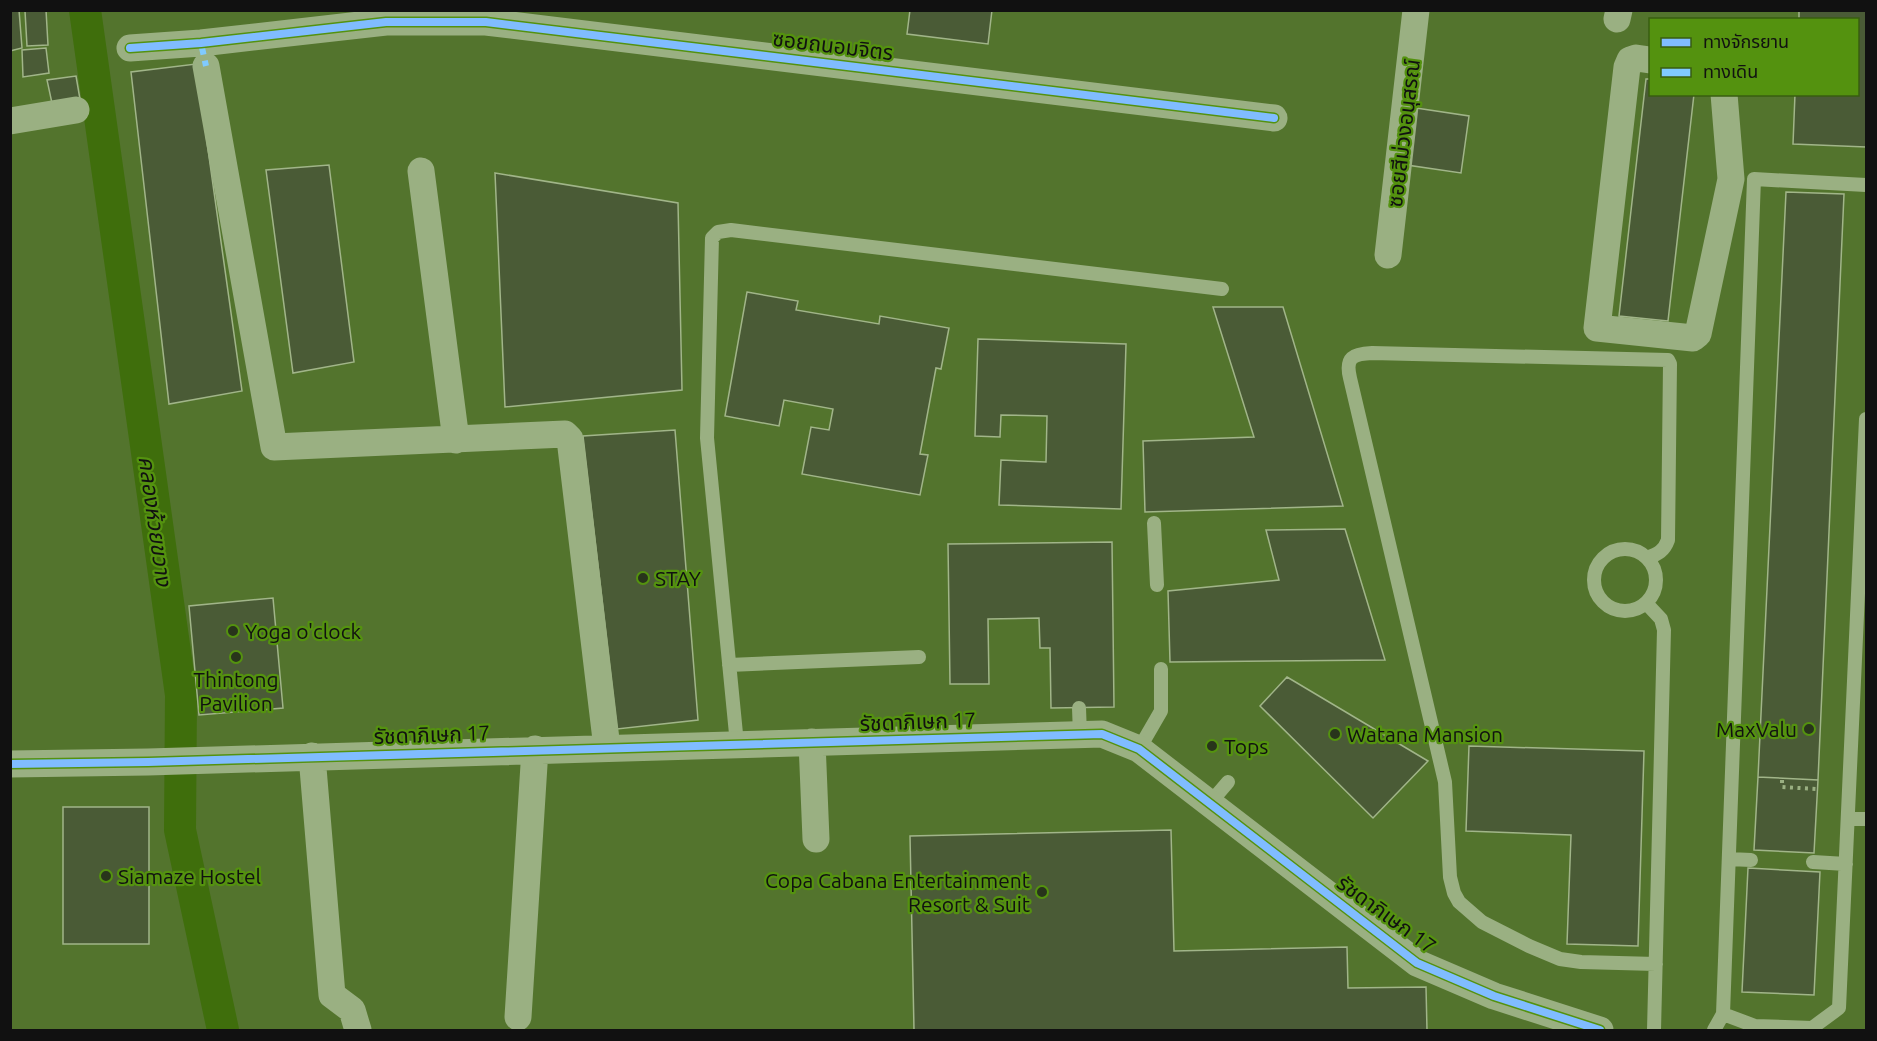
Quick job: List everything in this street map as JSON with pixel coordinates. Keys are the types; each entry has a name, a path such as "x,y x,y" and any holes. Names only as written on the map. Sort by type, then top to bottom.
{"street":[{"name":"ซอยสีม่วงอนุสรณ์","path":"1388,255 1416,10"},
{"name":"ซอยถนอมจิตร","path":"130,48 201,43 385,16 486,22 1274,118"},
{"path":"1649,60 1636,58 1630,60 1627,67 1597,328 1696,337 1742,179 1724,96"},
{"path":"207,66 274,447 565,434 570,439 607,748"},
{"path":"10,121 76,110"},
{"path":"422,171 456,440"},
{"name":"รัชดาภิเษก 17","path":"10,764 812,742 1079,721 1102,734 1139,749 1417,963 1494,996 1600,1030"},
{"path":"812,742 816,839"},
{"path":"518,1017 535,749"},
{"path":"312,756 332,995 352,1010 358,1030"}],"lane":[{"path":"1714,1030 1723,1014 1729,859 1742,179 1866,185"},
{"path":"737,744 707,438 712,238 718,232 731,230 1222,289"},
{"path":"1647,558 1658,554 1665,548 1668,540 1670,364 1668,360 1372,353 1350,358 1348,363 1350,378 1445,782 1450,877 1454,893 1459,902 1482,922 1528,946 1560,959 1581,962 1656,964"},
{"path":"1723,1014 1755,1026 1812,1028 1839,1008 1866,419"},
{"path":"1154,523 1157,585"},
{"path":"1630,549 1640,552 1647,558 1656,576 1655,586 1646,603 1638,609 1627,611 1606,606 1594,588 1593,578 1602,558 1611,552 1630,549"},
{"path":"1646,603 1661,619 1664,630 1654,1030"},
{"path":"729,665 919,657"},
{"path":"1139,749 1161,711 1161,669"},
{"path":"1210,803 1228,782"},
{"path":"1848,819 1866,819"},
{"path":"1729,859 1751,860"},
{"path":"1813,862 1846,864"}],"path":[{"path":"1782,780 1782,787 1817,789"}],"building":[{"path":"10,10 19,10 22,48 10,51"},
{"path":"46,10 48,45 27,46 25,11"},
{"path":"910,10 992,10 988,44 907,34"},
{"path":"1799,10 1866,10 1866,147 1793,144 1795,96 1859,96 1859,18 1799,18"},
{"path":"46,48 49,73 23,77 22,50"},
{"path":"196,64 242,391 169,404 131,72"},
{"path":"76,76 81,105 53,108 47,80"},
{"path":"1646,79 1649,79 1649,96 1694,96 1668,321 1619,316"},
{"path":"1416,108 1469,116 1461,173 1407,165"},
{"path":"329,165 354,362 293,373 266,170"},
{"path":"495,173 678,203 682,390 505,407"},
{"path":"1786,192 1844,194 1818,780 1758,777"},
{"path":"747,292 798,301 796,310 879,324 880,316 949,328 941,369 936,368 920,454 928,455 920,495 802,474 811,427 829,430 833,409 784,400 779,426 725,416"},
{"path":"1213,307 1283,307 1343,506 1145,512 1143,441 1254,437"},
{"path":"978,339 1126,344 1121,509 999,505 1001,460 1046,462 1047,416 1001,415 1000,437 975,436"},
{"name":"STAY","path":"675,430 698,720 617,729 583,436"},
{"path":"1345,529 1385,660 1170,662 1168,591 1279,580 1266,530"},
{"path":"1112,542 1114,707 1051,708 1050,648 1040,648 1039,618 988,619 989,684 950,684 948,544"},
{"name":"Thintong Pavilion","path":"273,598 283,708 199,715 189,606"},
{"name":"Watana Mansion","path":"1287,677 1428,761 1373,818 1260,706"},
{"path":"1469,746 1644,751 1638,946 1567,944 1571,835 1466,831"},
{"path":"1758,777 1818,780 1814,853 1754,850"},
{"name":"Siamaze Hostel","path":"63,807 149,807 149,944 63,944"},
{"name":"Copa Cabana Entertainment Resort & Suit","path":"1171,830 1174,951 1347,947 1348,988 1426,987 1427,1030 914,1030 910,836"},
{"path":"1748,868 1820,872 1814,995 1742,992"}],"waterway":[{"name":"คลองห้วยขวาง","path":"85,10 181,695 180,830 223,1030"}],"marked path":[{"path":"201,43 206,66"}],"cycle path":[{"path":"130,48 201,43 386,22 486,22 1274,118"},
{"path":"10,764 1102,734 1139,749 1417,963 1494,996 1600,1030"}],"place":[{"name":"STAY","path":"643,578"},
{"name":"Yoga o'clock","path":"233,631"},
{"name":"Thintong Pavilion","path":"236,657"},
{"name":"MaxValu","path":"1809,729"},
{"name":"Watana Mansion","path":"1335,734"},
{"name":"Tops","path":"1212,746"},
{"name":"Siamaze Hostel","path":"106,876"},
{"name":"Copa Cabana Entertainment Resort & Suit","path":"1042,892"}]}
